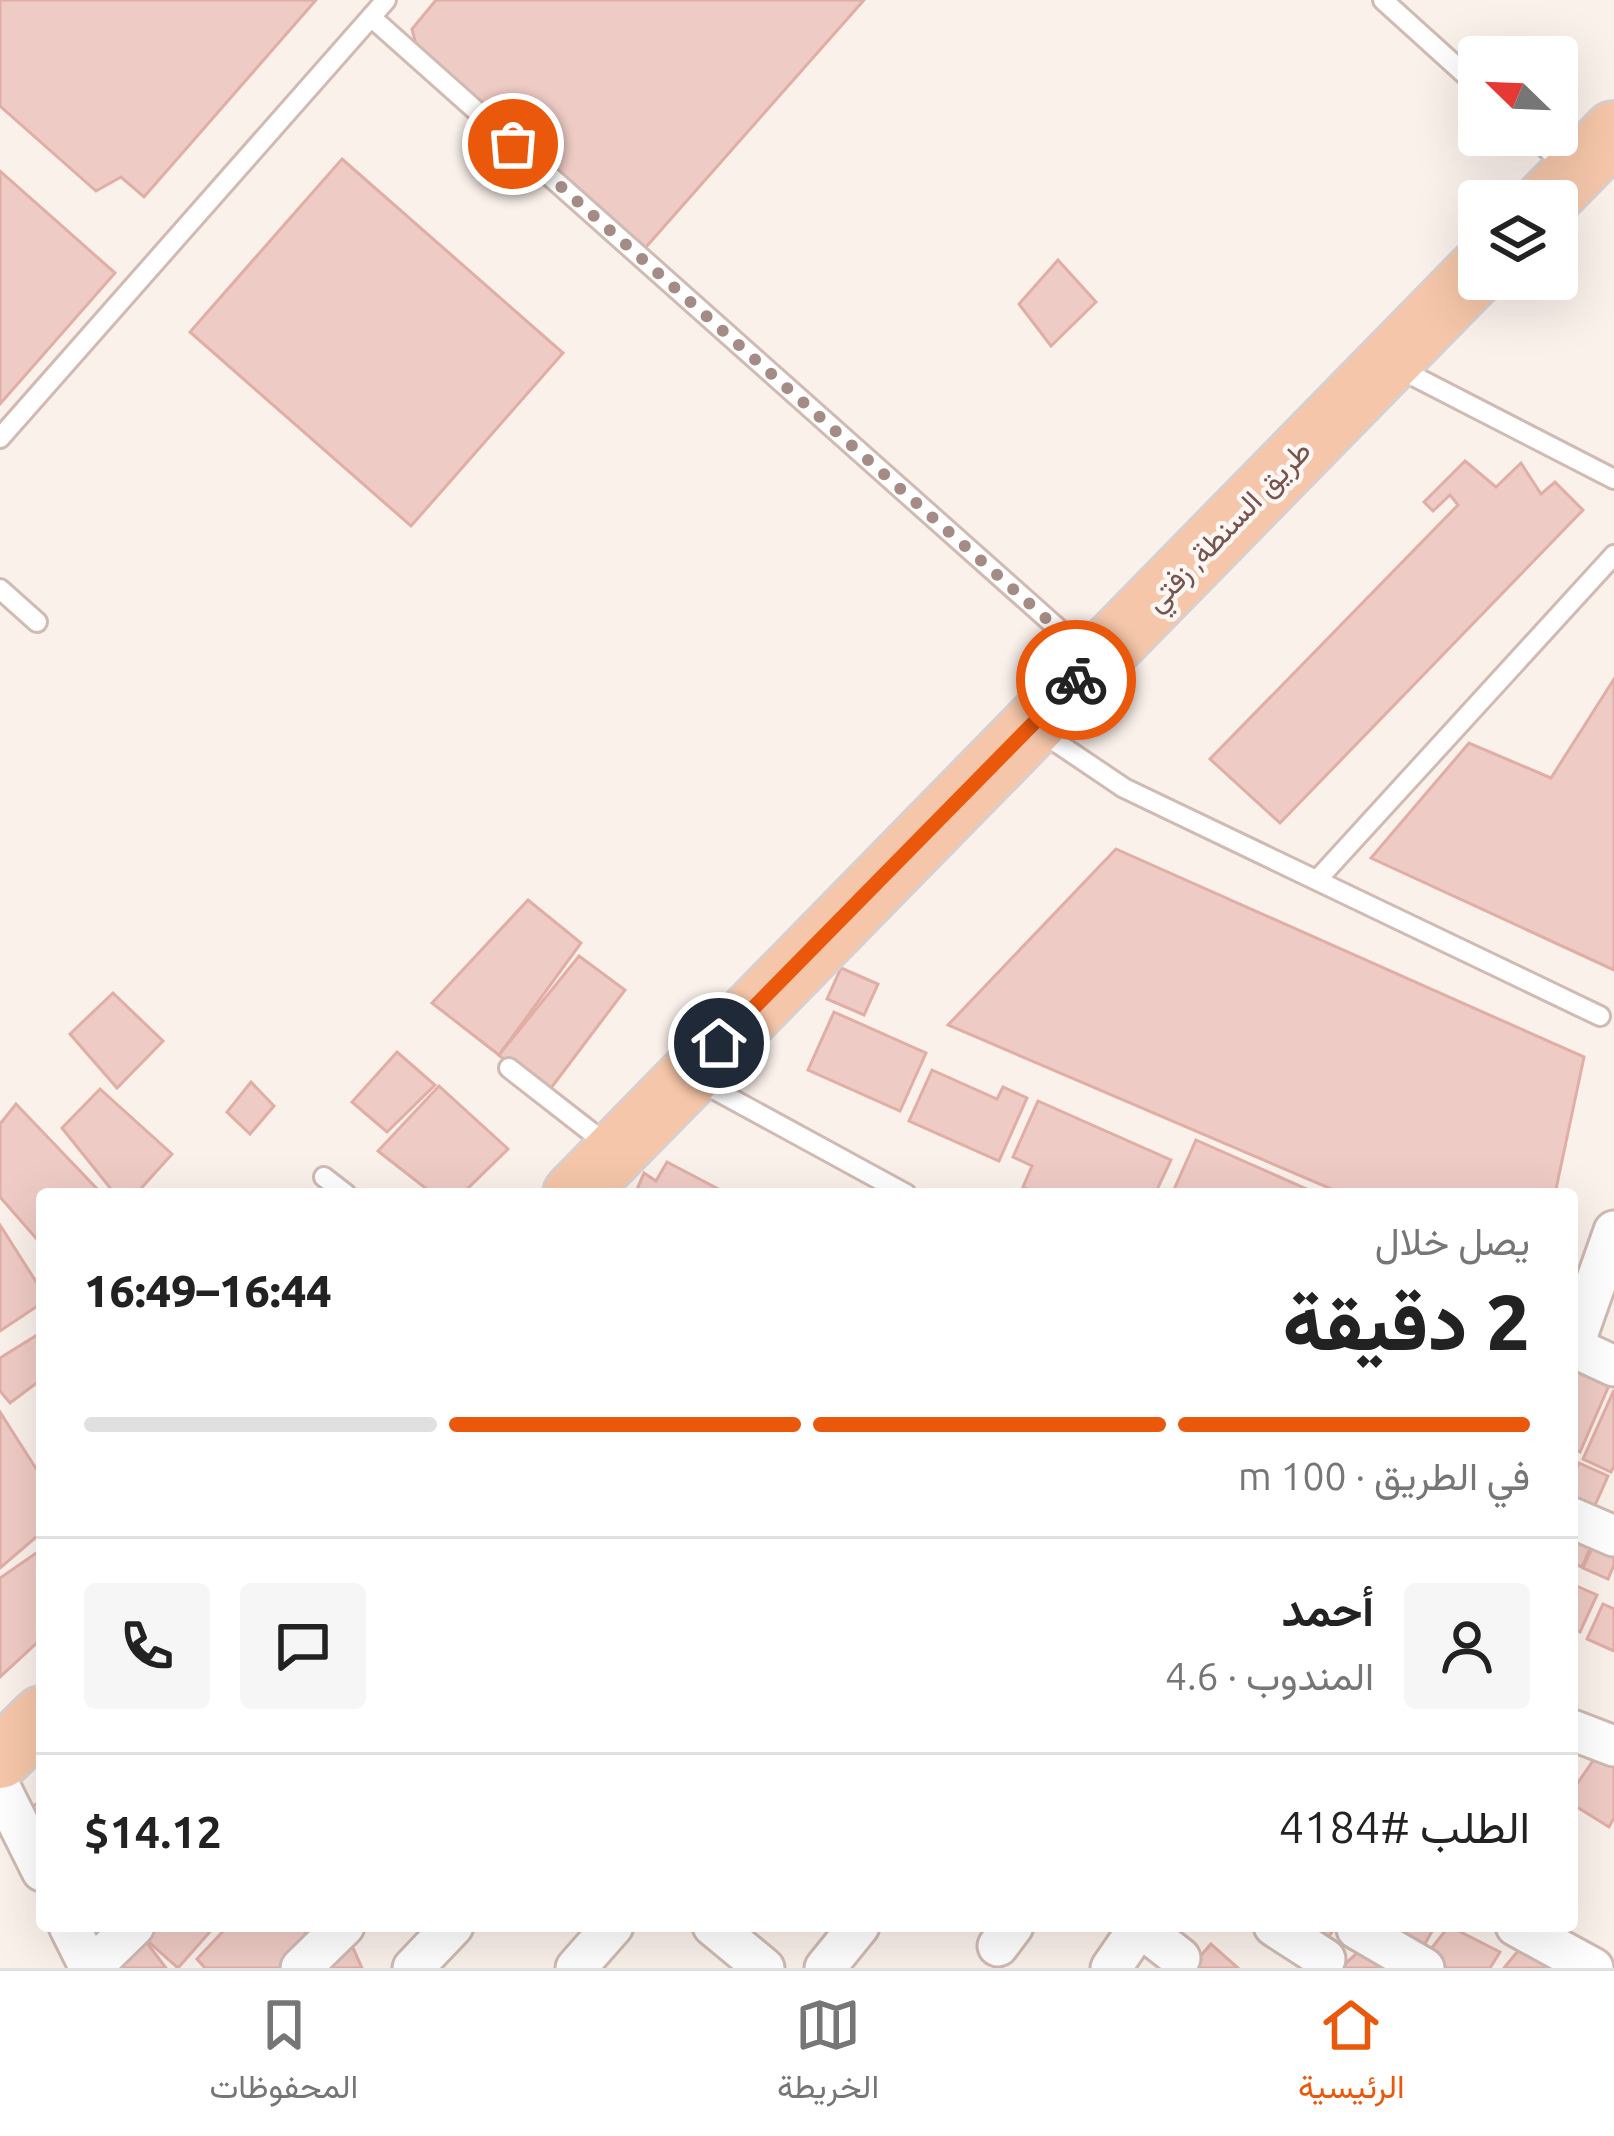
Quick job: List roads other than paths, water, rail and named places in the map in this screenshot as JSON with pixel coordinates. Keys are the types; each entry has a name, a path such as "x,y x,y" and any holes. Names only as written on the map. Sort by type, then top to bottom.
{"main road":[{"name":"طريق السنطة, زفتي","path":"586,1182 1458,291"}],"street":[{"path":"1578,1335 1614,1231"},
{"path":"1578,1351 1614,1366"},
{"path":"1578,1521 1614,1536"},
{"path":"1578,1732 1614,1746"},
{"path":"9,1753 36,1850"},
{"path":"72,1932 91,1968 128,1932"},
{"path":"301,1968 338,1932"},
{"path":"413,1968 448,1932"},
{"path":"576,1968 608,1932"},
{"path":"720,1932 764,1968"},
{"path":"825,1968 853,1932"},
{"path":"1111,1968 1135,1932"},
{"path":"1147,1932 1180,1958"},
{"path":"1281,1932 1321,1964 1354,1932"},
{"path":"1365,1932 1424,1968"},
{"path":"1527,1932 1594,1968"}],"lane":[{"path":"0,437 386,0"},
{"path":"1383,0 1458,68"},
{"path":"371,17 1095,662"},
{"path":"1388,363 1614,478"},
{"path":"1317,880 1614,555"},
{"path":"0,589 37,622"},
{"path":"1032,726 1124,788 1600,1016"},
{"path":"509,1068 586,1182"},
{"path":"688,1075 895,1188"},
{"path":"324,1177 338,1188"}]}
